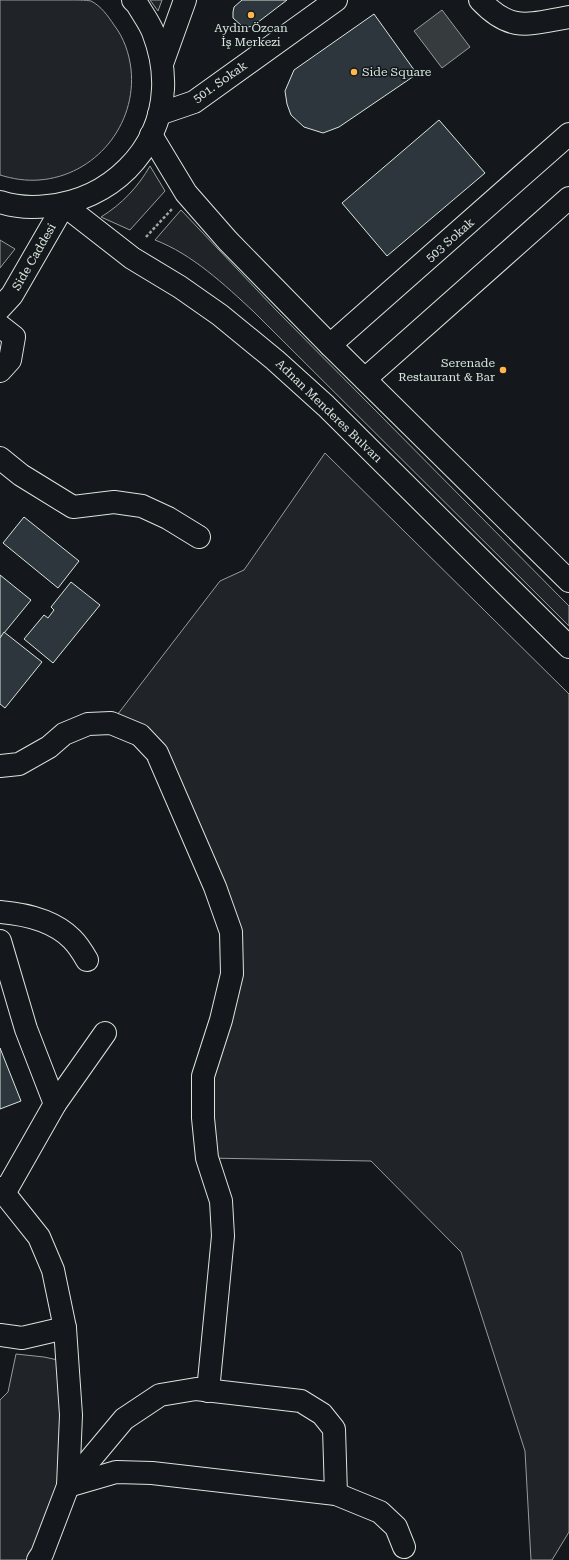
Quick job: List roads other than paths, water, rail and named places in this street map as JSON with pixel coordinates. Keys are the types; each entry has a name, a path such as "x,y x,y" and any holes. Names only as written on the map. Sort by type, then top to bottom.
{"main road":[{"path":"0,202 35,208 64,204 91,195 116,180 136,159 151,135 159,114 163,89 162,64 153,32 137,4 133,0"},
{"path":"162,64 185,0"},
{"name":"501. Sokak","path":"159,114 194,102 336,0"},
{"path":"480,0 492,13 499,17 524,25 569,17"},
{"name":"503 Sokak","path":"330,345 569,134"},
{"path":"151,135 186,193 228,241 330,345 569,581"},
{"path":"365,379 569,198"},
{"name":"Side Caddesi","path":"0,308 12,295 64,204"},
{"name":"Adnan Menderes Bulvarı","path":"64,204 132,258 180,287 220,315 275,360 326,406 569,647"},
{"path":"0,326 14,337 10,360 0,371"},
{"path":"0,458 21,475 73,507 114,502 142,506 168,518 199,537"},
{"path":"0,766 19,764 49,748 64,734 88,724 111,724 140,735 157,754 216,886 231,932 232,974 221,1020 203,1076 203,1118 207,1158 222,1201 223,1236 208,1391"},
{"path":"0,912 18,913 51,924 72,939 87,960"},
{"path":"0,941 26,1029 55,1104"},
{"path":"38,1560 42,1554 68,1486 71,1415 65,1328 54,1270 39,1237 2,1191 55,1104 105,1033"},
{"path":"0,1336 22,1338 65,1328"},
{"path":"68,1486 124,1419 160,1395 196,1390 301,1401 322,1414 334,1429 336,1494"},
{"path":"68,1486 116,1472 152,1473 336,1494 380,1512 396,1527 404,1547"}],"place":[{"name":"Aydın Özcan İş Merkezi","path":"251,15"},
{"name":"Side Square","path":"354,72"},
{"name":"Serenade Restaurant & Bar","path":"503,370"}]}
